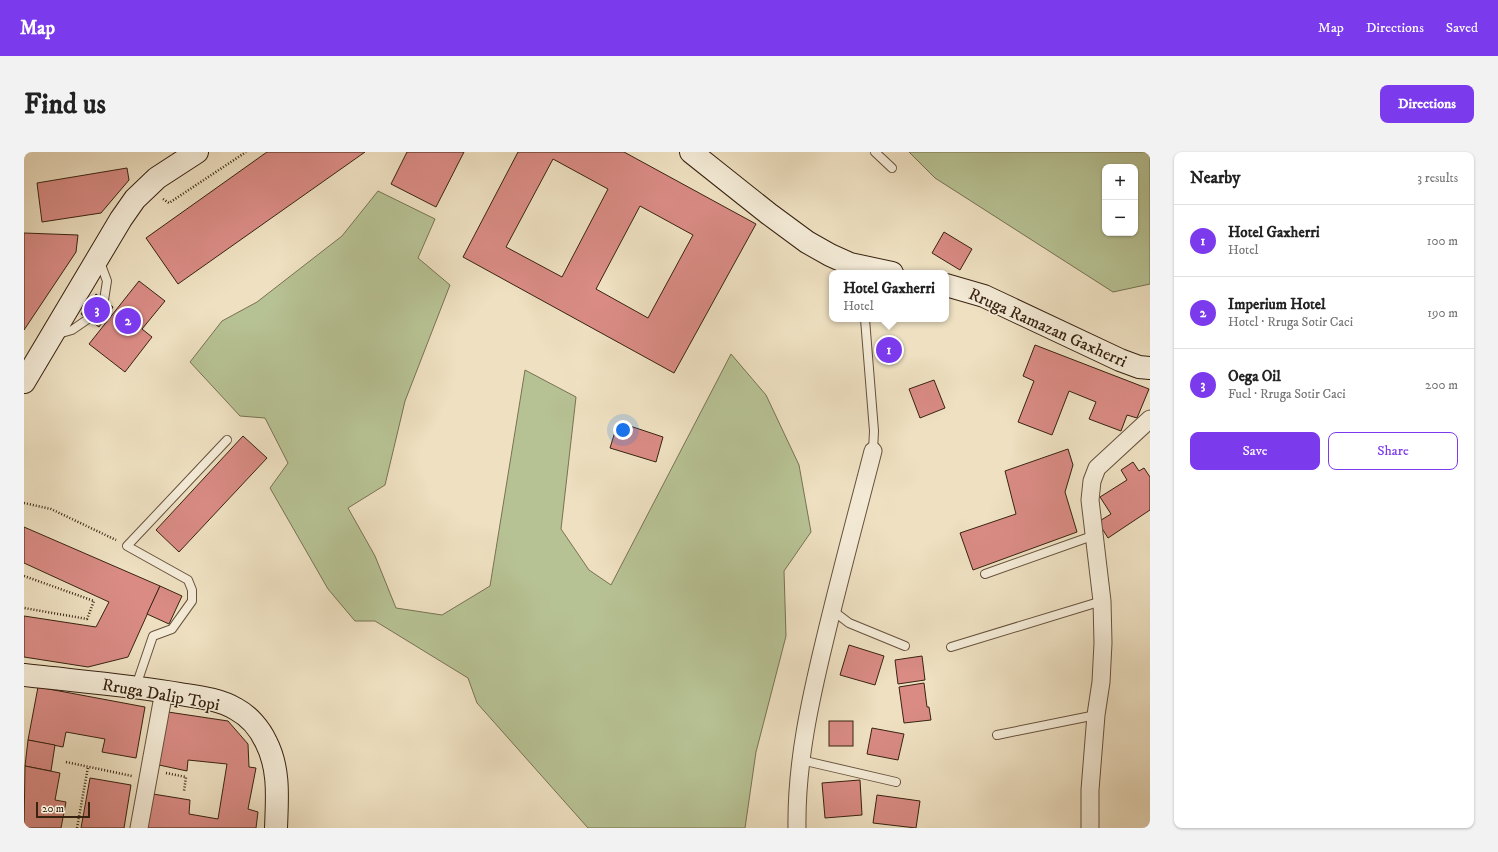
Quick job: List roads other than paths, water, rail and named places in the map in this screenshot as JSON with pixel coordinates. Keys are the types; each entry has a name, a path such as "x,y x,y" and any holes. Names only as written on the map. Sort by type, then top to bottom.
{"street":[{"path":"24,382 98,255 121,218 135,199 157,178 197,152"},
{"path":"691,152 807,242 852,269 862,270"},
{"name":"Rruga Ramazan Gaxherri","path":"949,286 984,296 1120,360 1139,367 1150,368"},
{"path":"1090,828 1090,790 1096,715 1101,682 1103,643 1102,601 1090,500 1092,481 1097,468 1150,419"},
{"path":"796,828 801,760 814,684 873,451"},
{"name":"Rruga Dalip Topi","path":"24,675 164,691 203,698 226,704 236,709 247,717 257,728 273,757 278,788 276,828"},
{"path":"139,828 164,691"}],"lane":[{"path":"875,152 892,168"},
{"path":"865,322 874,431 873,451"},
{"path":"135,687 153,636 172,629 192,602 192,590 188,580 127,546 227,440"},
{"path":"985,574 1095,534"},
{"path":"951,647 1102,601"},
{"path":"832,610 849,623 905,646"},
{"path":"997,735 1096,715"},
{"path":"801,760 896,782"}],"place":[{"name":"Oega Oil","path":"97,310"},
{"name":"Imperium Hotel","path":"128,321"},
{"name":"Hotel Gaxherri","path":"889,350"}]}
